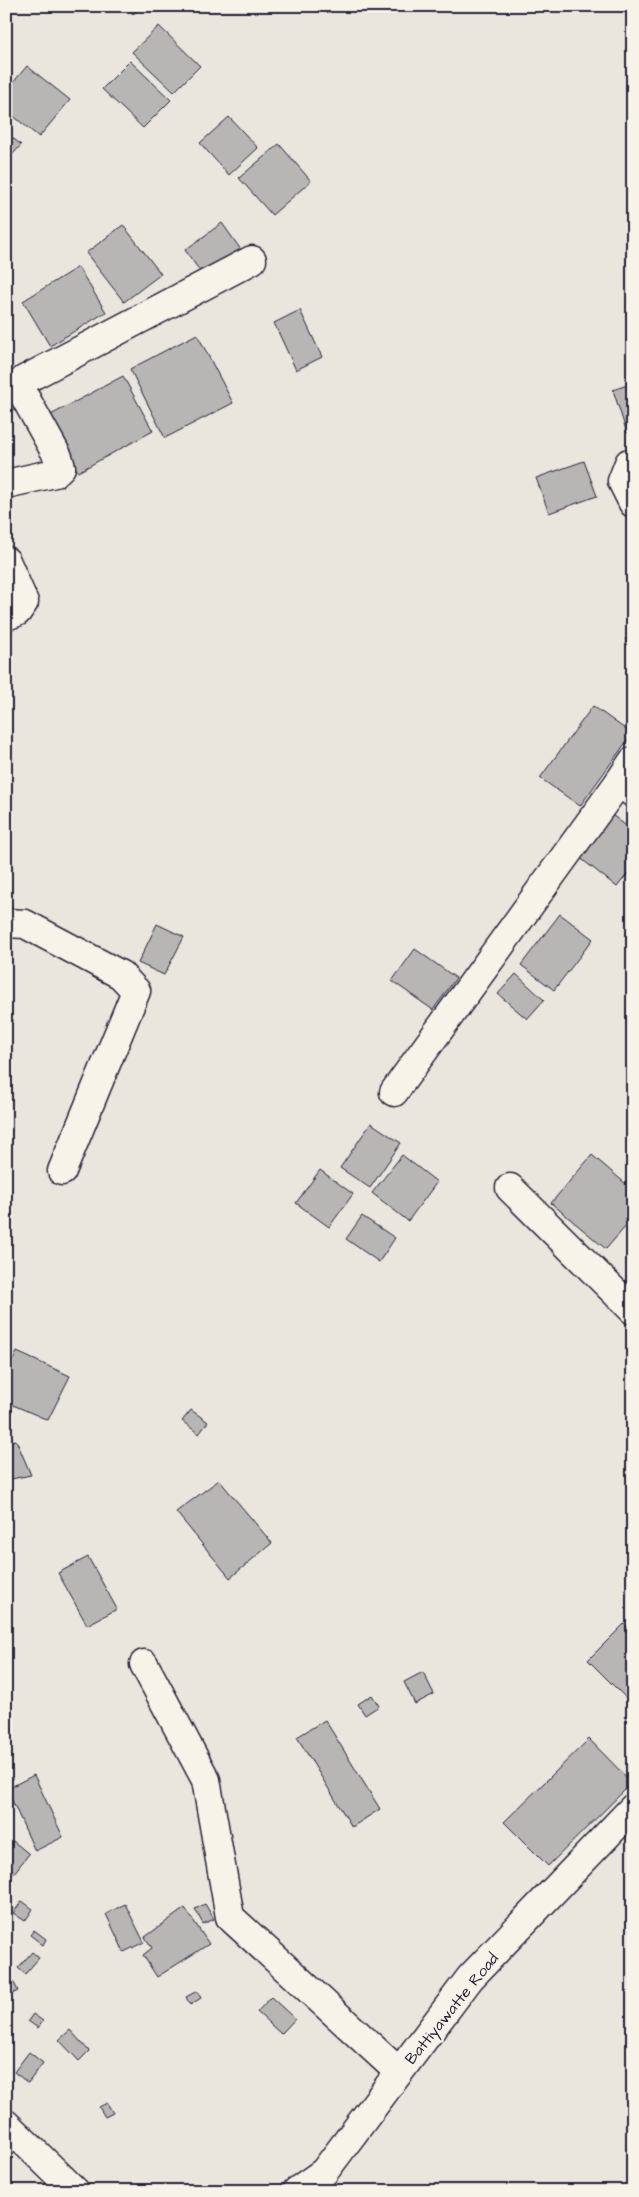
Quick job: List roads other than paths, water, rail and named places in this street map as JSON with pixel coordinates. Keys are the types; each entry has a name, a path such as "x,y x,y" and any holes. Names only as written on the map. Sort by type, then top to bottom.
{"street":[{"path":"6,484 55,473 61,467 21,390 24,380 252,260"},
{"path":"633,462 629,464 622,481 633,503"},
{"path":"6,561 24,602 17,612 6,616"},
{"path":"394,1092 628,779"},
{"path":"6,923 25,924 121,975 136,990 62,1171"},
{"path":"510,1188 633,1310"},
{"path":"144,1664 206,1780 230,1917 399,2072"},
{"name":"Battiyawatte Road","path":"298,2191 324,2172 470,1978 633,1808"},
{"path":"6,2124 74,2191"}]}
